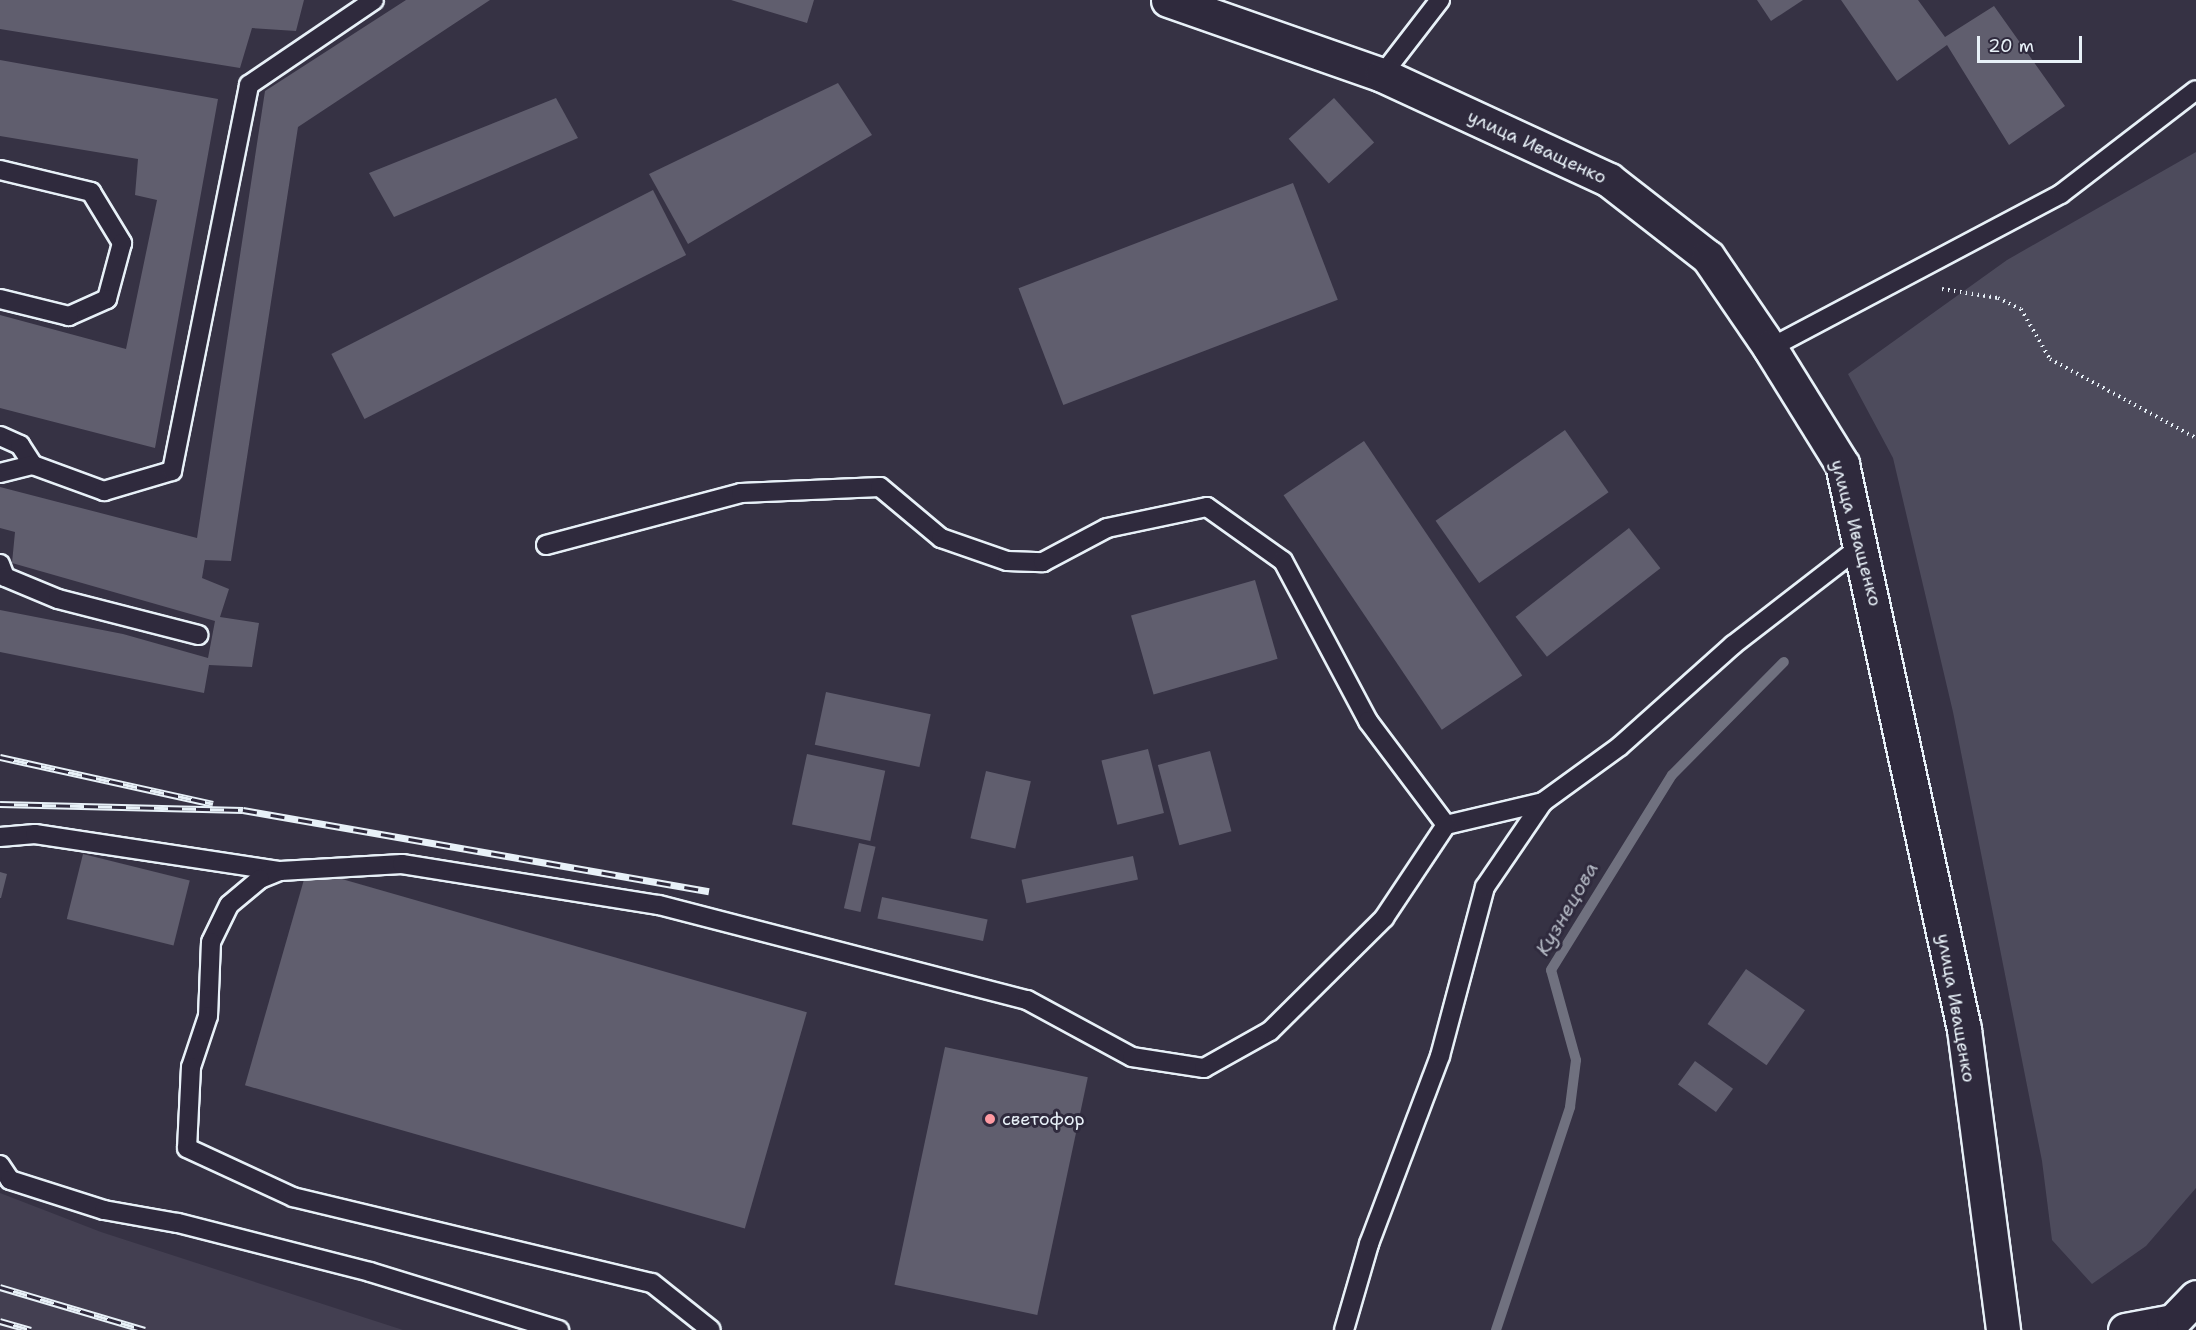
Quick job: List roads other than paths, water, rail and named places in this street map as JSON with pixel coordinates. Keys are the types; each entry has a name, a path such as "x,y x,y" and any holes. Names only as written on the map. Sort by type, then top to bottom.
{"main road":[{"name":"улица Иващенко","path":"1168,0 1382,75 1609,180 1708,256 1770,348 1842,464 1964,1029 2002,1330"},
{"path":"2125,1330 2185,1323 2196,1297"}],"lane":[{"path":"1382,75 1440,0"},
{"path":"0,473 33,465 104,491 172,471 249,85 365,2"},
{"path":"1770,348 2061,194 2196,90"},
{"path":"0,170 91,192 122,243 107,299 69,316 0,299"},
{"path":"0,436 20,445 33,465"},
{"path":"546,545 741,493 880,487 941,538 1007,561 1043,562 1107,528 1207,507 1283,561 1368,721 1446,825"},
{"path":"1344,1330 1369,1244 1440,1056 1485,887 1543,802 1620,746 1732,645 1861,546"},
{"path":"0,564 5,577 58,599 198,635"},
{"path":"0,837 34,834 280,871 402,864 659,905 1027,1000 1132,1057 1204,1068 1270,1031 1384,918 1446,825 1543,802"},
{"path":"280,871 260,879 229,905 211,942 208,1016 191,1067 187,1148 293,1197 652,1283 711,1330"},
{"path":"0,1165 10,1180 104,1210 178,1223 370,1272 559,1330"}],"waterway":[{"name":"Кузнецова","path":"1496,1330 1570,1107 1576,1060 1551,970 1672,775 1784,662"}],"railway":[{"path":"0,757 213,804"},
{"path":"0,804 243,810 709,891"},
{"path":"0,1287 145,1330"},
{"path":"0,1321 31,1330"}],"place":[{"name":"светофор","path":"990,1119"}]}
